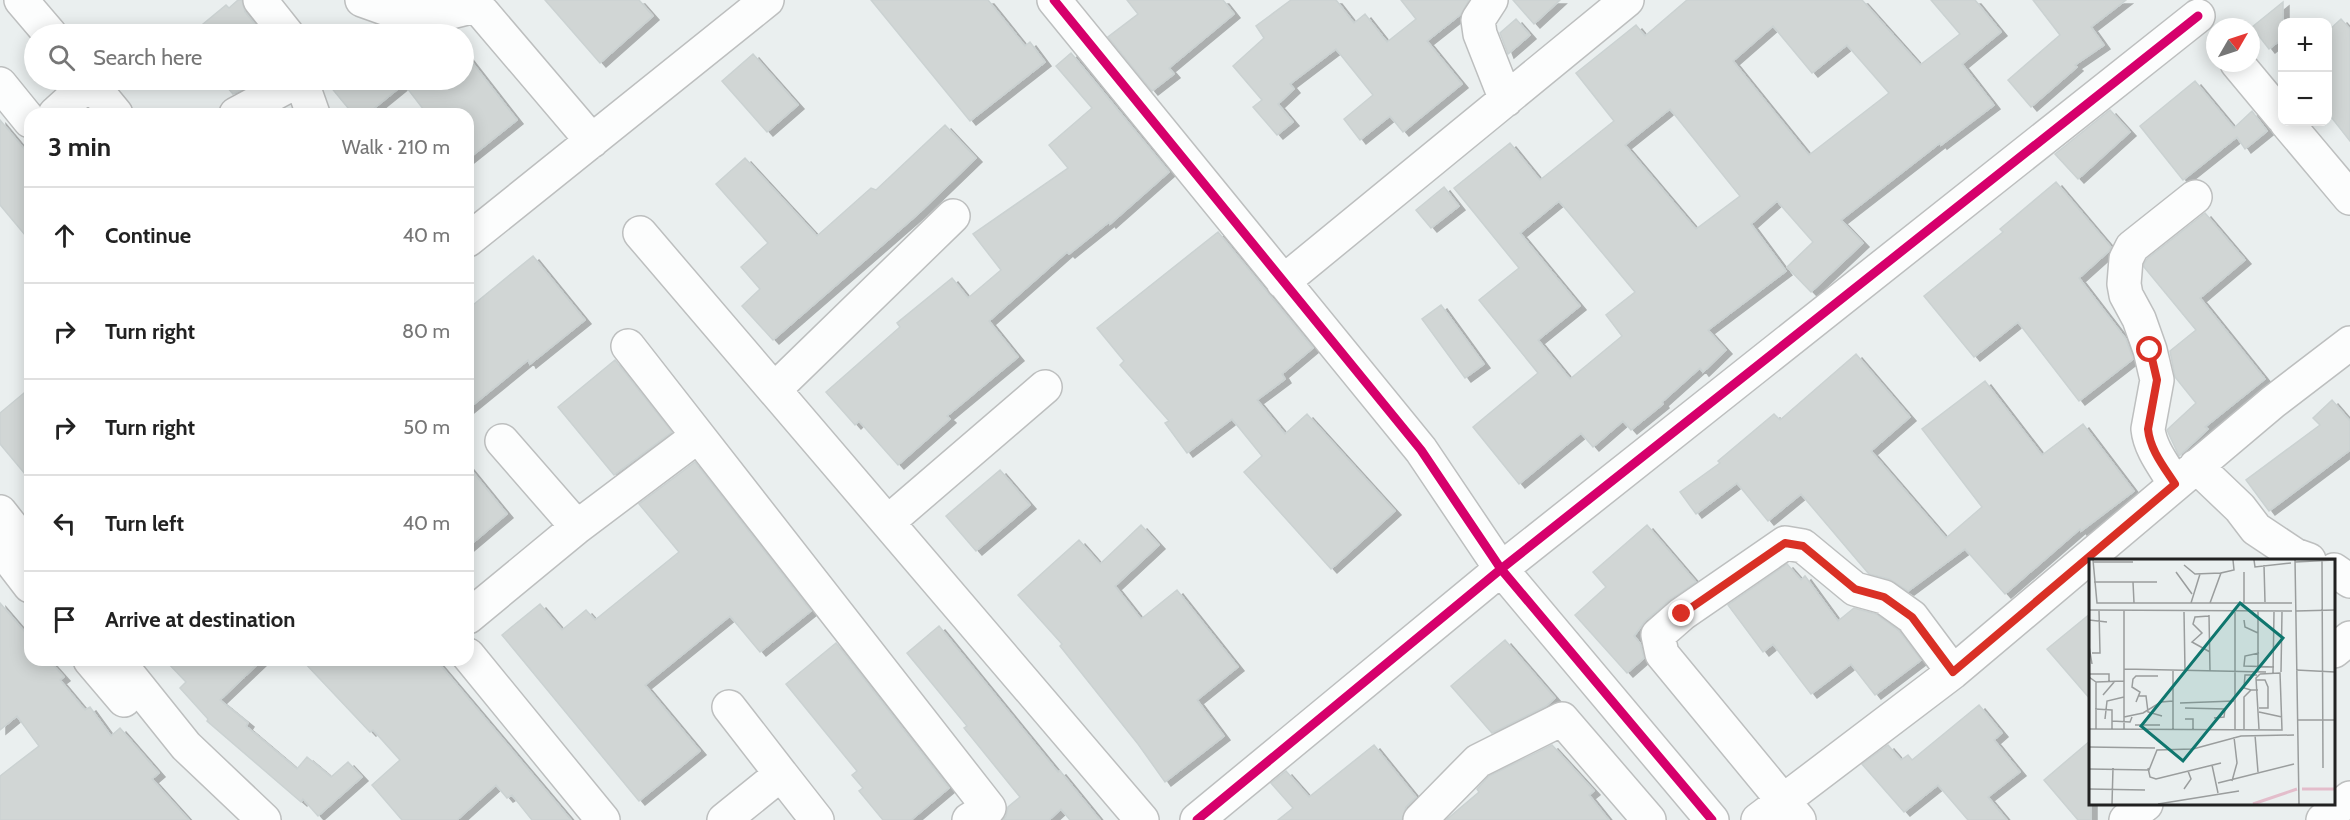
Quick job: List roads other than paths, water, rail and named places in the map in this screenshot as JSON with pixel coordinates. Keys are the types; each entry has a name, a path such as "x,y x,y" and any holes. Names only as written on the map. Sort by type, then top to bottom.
{"street":[{"path":"21,0 41,24"},
{"path":"260,0 279,24"},
{"path":"362,0 404,15 439,15 475,6 592,141"},
{"path":"474,235 767,0"},
{"path":"1055,0 1420,450 1502,569 1712,820"},
{"path":"1491,0 1478,20 1480,34 1506,100"},
{"path":"1283,282 1628,0"},
{"path":"1197,820 1502,569 2199,18"},
{"path":"2245,72 2278,111"},
{"path":"0,84 24,114"},
{"path":"61,108 80,90"},
{"path":"96,90 111,108"},
{"path":"247,108 281,90"},
{"path":"304,90 311,108"},
{"path":"2289,126 2350,198"},
{"path":"2195,197 2132,247 2126,258 2126,296 2139,320 2150,350 2157,380 2148,429 2149,436 2154,450 2186,475 2240,508 2256,529 2304,559"},
{"path":"775,389 953,216"},
{"path":"640,233 1142,820"},
{"path":"1758,820 1791,810 2273,402 2350,343"},
{"path":"628,346 989,808 969,820"},
{"path":"888,522 1045,387"},
{"path":"474,612 577,527 698,436"},
{"path":"502,441 577,527"},
{"path":"0,512 24,542"},
{"path":"1791,810 1662,654 1658,635 1682,614 1785,543 1803,546 1855,589 1884,597 1912,617 1953,672"},
{"path":"0,548 24,578"},
{"path":"2335,571 2350,580"},
{"path":"2335,650 2350,638"},
{"path":"474,662 603,820"},
{"path":"95,666 171,758 231,820"},
{"path":"122,666 186,746 264,820"},
{"path":"729,707 817,820"},
{"path":"1420,820 1478,761 1562,719 1649,820"},
{"path":"724,820 782,774"},
{"path":"2323,820 2350,798"},
{"path":"2126,820 2145,805"}]}
